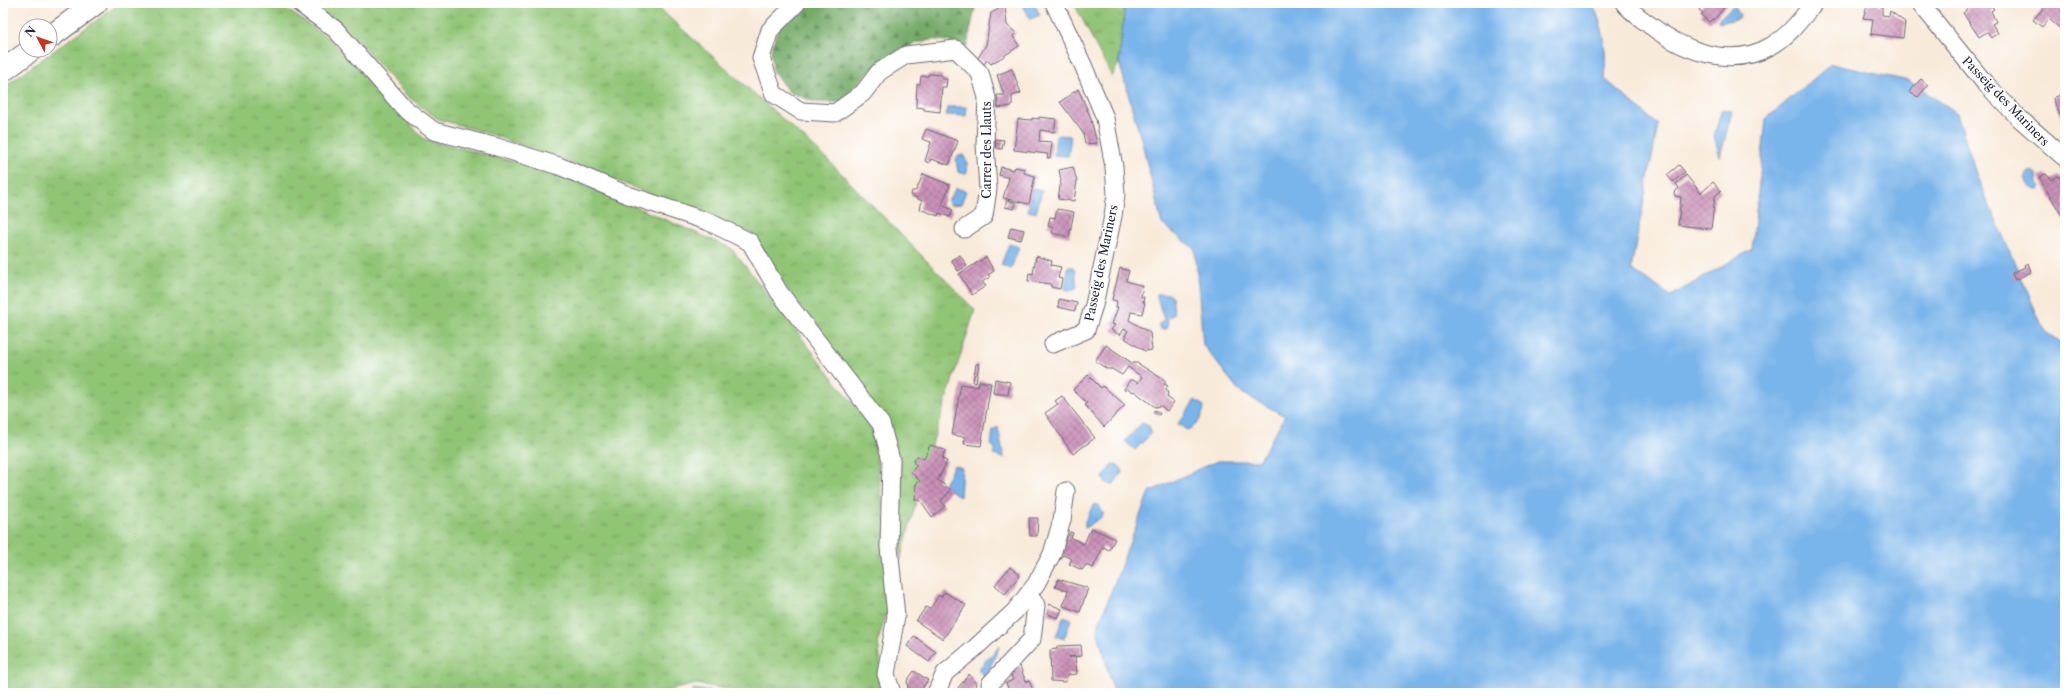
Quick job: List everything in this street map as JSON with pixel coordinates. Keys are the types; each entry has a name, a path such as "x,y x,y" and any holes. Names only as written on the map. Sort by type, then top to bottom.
{"main road":[{"path":"58,31 96,3"},
{"path":"3,70 20,58"}],"street":[{"path":"299,3 336,30 404,108 434,131 497,146 559,166 628,195 709,222 750,242 779,292 881,424 891,460 889,547 896,616 886,674 892,693"},
{"name":"Carrer des Llauts","path":"797,3 770,30 761,58 774,94 801,112 835,113 863,93 879,72 906,55 956,49 980,73 987,98 985,144 988,189 984,216 964,229"},
{"name":"Passeig des Mariners","path":"1053,344 1086,330 1094,305 1113,216 1116,194 1114,166 1105,118 1083,65 1054,3"},
{"path":"1624,3 1628,8 1663,36 1681,46 1699,53 1745,56 1770,47 1788,34 1814,3"},
{"name":"Passeig des Mariners","path":"1920,3 1984,82 2019,118 2065,158"},
{"path":"936,693 946,673 981,643 1015,610 1036,584 1052,554 1062,520 1066,491"},
{"path":"990,684 1032,639 1036,605 1028,594"}],"green space":[{"path":"121,3 277,3 329,38 424,139 555,172 731,248 873,429 893,589 878,641 884,693 750,693 697,684 656,693 3,693 3,87 44,58 58,58 58,48"},
{"path":"309,3 653,3 825,157 975,310 931,447 900,561 900,461 886,421 782,282 753,234 563,160 490,134 438,119 406,95 358,42"},
{"path":"811,3 976,3 967,46 938,40 930,40 916,44 891,55 880,63 860,81 841,102 815,102 789,92 773,72 771,51 778,28"},
{"path":"1074,3 1125,3 1119,62 1112,77"},
{"path":"693,689 723,693 693,693"}],"water":[{"path":"1022,3 1034,3 1040,15 1030,19"},
{"path":"1125,3 1592,3 1603,31 1605,79 1658,125 1631,269 1671,296 1752,249 1766,119 1831,64 1909,81 1957,113 1977,177 2044,330 2065,345 2065,693 1114,693 1097,629 1149,492 1217,461 1259,461 1285,416 1240,392 1203,345 1195,249 1162,224 1141,139 1119,62"},
{"path":"1734,5 1740,15 1739,18 1720,23 1719,19"},
{"path":"947,107 967,107 966,116 946,115"},
{"path":"1722,109 1732,111 1720,157 1714,136"},
{"path":"1056,135 1071,136 1068,156 1054,155"},
{"path":"959,155 963,155 966,160 966,174 958,172 956,159"},
{"path":"2031,171 2037,175 2038,183 2041,186 2040,189 2032,187 2026,181 2025,175"},
{"path":"956,188 966,191 961,204 951,205 948,201"},
{"path":"1033,189 1042,191 1036,213 1028,211"},
{"path":"1009,244 1019,247 1011,269 1001,265"},
{"path":"1068,267 1073,267 1075,270 1077,287 1072,291 1065,289"},
{"path":"1166,293 1172,296 1174,314 1168,318 1167,328 1162,330 1158,325 1164,319 1156,294"},
{"path":"1195,400 1204,406 1202,414 1199,421 1187,430 1178,424"},
{"path":"1142,423 1149,426 1152,433 1135,450 1125,441"},
{"path":"998,427 1004,458 993,455 996,450 991,445 993,430"},
{"path":"1112,464 1118,465 1123,471 1113,485 1106,483 1103,478"},
{"path":"954,465 962,468 960,497 944,485"},
{"path":"1094,504 1099,506 1103,516 1085,528 1085,521"},
{"path":"1064,616 1071,619 1064,639 1056,636"},
{"path":"1000,646 985,677 978,669"}],"building":[{"path":"1705,3 1728,3 1714,20 1712,19 1709,22 1701,15 1703,13 1699,10"},
{"path":"1868,3 1879,3 1879,6 1882,6 1882,15 1889,16 1890,11 1905,22 1903,38 1871,34 1873,19 1863,18"},
{"path":"1975,3 1990,4 1994,9 1991,11 1996,22 1992,24 1998,33 1991,38 1987,32 1979,37 1963,13"},
{"path":"2048,3 2065,4 2065,33 2049,19 2042,27 2033,20"},
{"path":"1005,6 1007,25 1016,33 1013,36 1019,46 991,64 987,60 984,64 978,58 986,45 991,13"},
{"path":"1012,69 1021,93 1012,96 1012,106 998,108 997,95 1004,95 997,75"},
{"path":"928,74 942,75 942,79 947,79 946,87 942,87 940,112 924,110 924,108 916,107 917,84 920,84 921,76 928,76"},
{"path":"1921,79 1928,85 1918,97 1909,92"},
{"path":"1078,89 1090,116 1097,143 1085,144 1083,133 1060,102"},
{"path":"2065,93 2065,128 2053,98"},
{"path":"1039,117 1056,119 1054,132 1040,130 1039,141 1052,142 1050,158 1047,158 1048,154 1014,150 1018,119 1032,120 1032,118 1039,119"},
{"path":"926,129 958,141 949,165 931,159 929,163 925,161 931,142 922,139"},
{"path":"995,139 1004,140 1002,149 996,148"},
{"path":"1679,165 1685,172 1673,182 1667,175"},
{"path":"1001,167 1014,170 1015,167 1025,169 1024,173 1035,176 1029,204 1003,198 1009,178 999,175"},
{"path":"1073,167 1077,181 1074,201 1058,199 1061,180 1059,170"},
{"path":"923,174 950,185 942,205 953,210 950,217 939,213 938,216 920,209 922,201 911,195 912,191 916,191"},
{"path":"2045,174 2051,180 2058,176 2065,182 2065,221 2039,177"},
{"path":"1686,175 1701,193 1713,182 1721,191 1715,196 1711,229 1678,225 1681,197 1675,196 1674,193 1679,188 1676,184"},
{"path":"1007,200 1016,203 1014,209 1005,207"},
{"path":"1057,209 1074,212 1069,237 1052,233 1053,228 1048,226 1050,217 1055,218"},
{"path":"1011,227 1024,230 1021,240 1008,237"},
{"path":"960,255 967,266 958,271 951,260"},
{"path":"1036,256 1052,261 1051,265 1061,267 1058,278 1062,279 1060,289 1051,287 1051,284 1028,281 1029,273 1033,274"},
{"path":"986,257 994,271 988,275 990,277 982,282 986,286 972,295 959,274"},
{"path":"2028,263 2031,272 2015,280 2012,273 2025,267 2024,265"},
{"path":"1120,268 1129,271 1126,281 1143,286 1141,297 1144,297 1143,302 1145,303 1142,314 1131,312 1129,320 1150,333 1152,350 1145,351 1126,339 1125,336 1128,331 1124,329 1120,335 1111,330 1115,325 1112,324 1118,307 1116,307 1117,301 1112,300"},
{"path":"1059,299 1077,303 1075,311 1058,307"},
{"path":"1106,345 1132,363 1137,363 1166,381 1164,384 1168,386 1166,389 1168,394 1167,397 1174,402 1167,411 1161,406 1155,407 1134,391 1133,392 1127,388 1125,391 1124,389 1130,380 1138,383 1142,377 1128,367 1122,375 1112,369 1107,369 1095,361"},
{"path":"976,364 979,364 976,383 973,382"},
{"path":"1088,375 1101,388 1103,386 1125,405 1104,427 1085,405 1087,403 1073,390"},
{"path":"995,379 1010,382 1008,395 993,393"},
{"path":"979,381 991,383 981,446 964,444 965,437 952,435 961,384 978,387"},
{"path":"1062,396 1095,438 1073,454 1045,413 1058,404 1055,401"},
{"path":"1155,410 1160,413 1159,415 1153,412"},
{"path":"930,445 945,450 942,459 947,461 938,480 951,490 941,501 945,506 932,517 920,500 915,500 916,484 920,481 911,472 917,465 913,462 917,456 924,459"},
{"path":"1029,518 1038,518 1037,536 1030,536"},
{"path":"1091,528 1115,539 1109,550 1103,547 1093,568 1086,565 1082,570 1069,564 1072,559 1063,555 1060,560 1058,558 1070,532 1073,533 1071,538 1084,544"},
{"path":"1010,567 1020,575 1005,594 995,585"},
{"path":"1058,579 1088,588 1080,612 1063,606 1068,591 1055,587"},
{"path":"945,592 966,605 943,639 916,621 926,607 930,609 939,595 941,597"},
{"path":"1049,604 1062,609 1058,618 1048,614"},
{"path":"914,636 936,652 929,662 907,646"},
{"path":"1081,645 1082,656 1068,657 1075,657 1077,674 1067,675 1066,682 1051,681 1050,650 1057,649 1057,646"},
{"path":"1020,666 1026,682 1029,681 1033,690 1025,693 1010,693 1006,683 1013,680 1009,671"},
{"path":"914,671 928,680 919,693 915,693 908,688 907,681"},
{"path":"969,674 977,684 973,693 954,693"}]}
